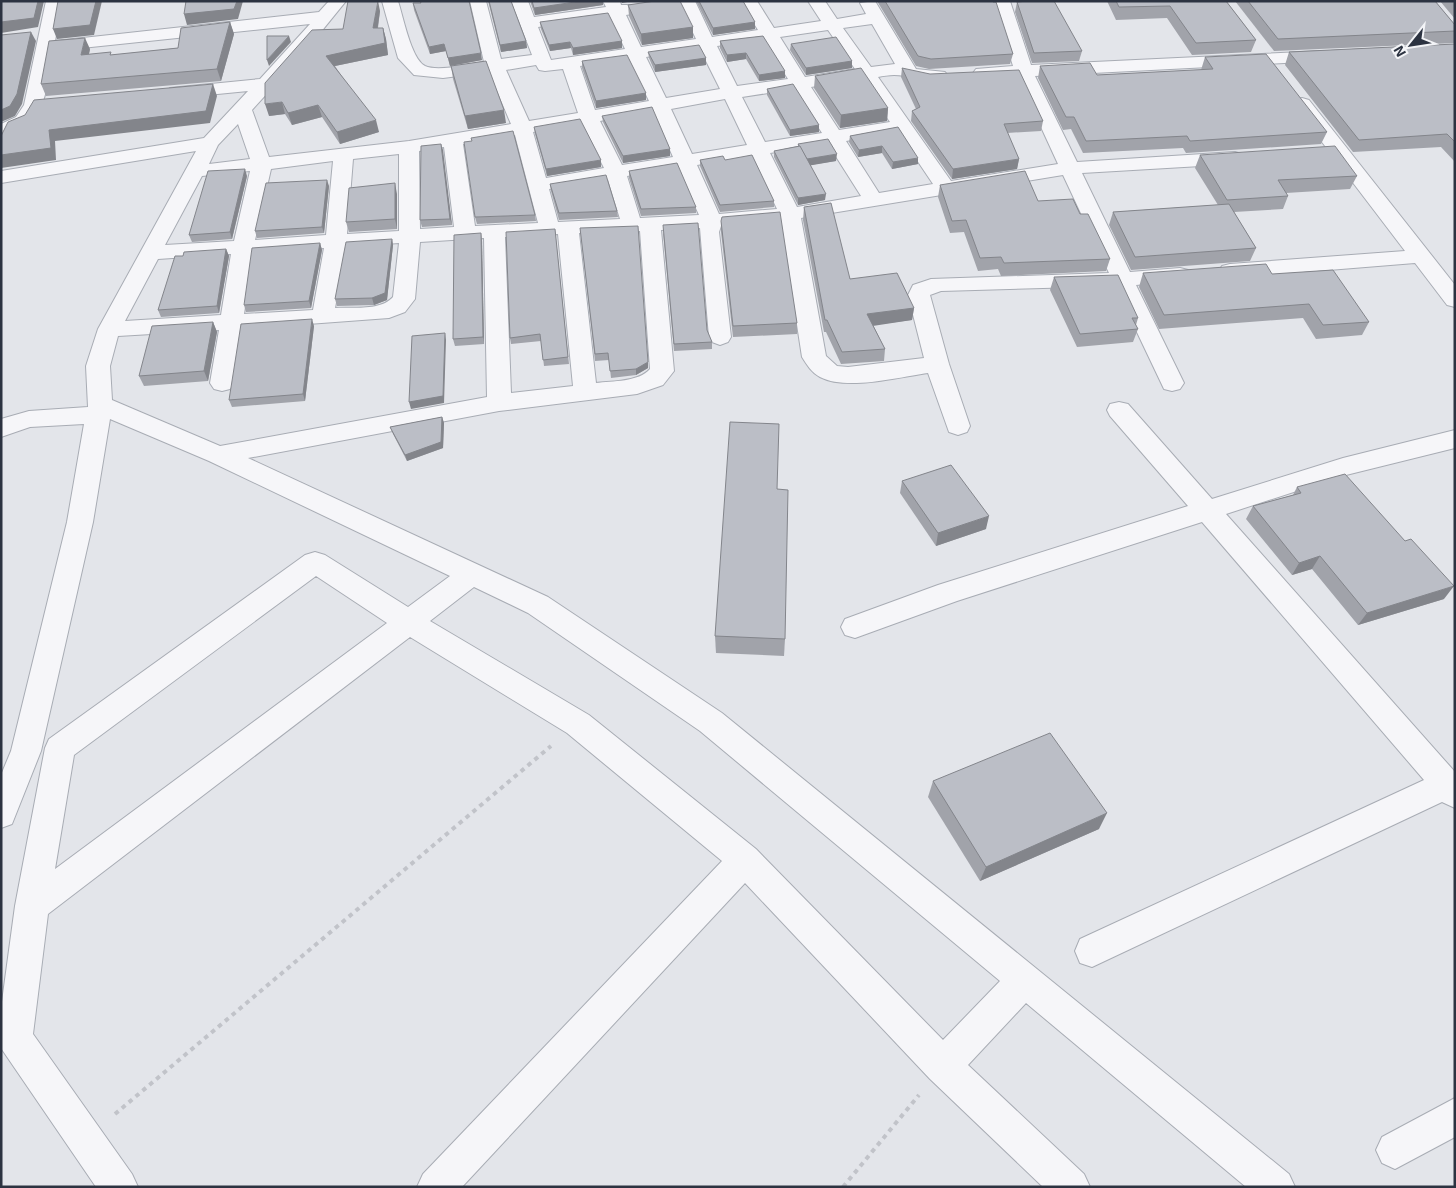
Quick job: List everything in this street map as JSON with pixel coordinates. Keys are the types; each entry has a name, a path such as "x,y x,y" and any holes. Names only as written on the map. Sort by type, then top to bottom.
{"street":[{"path":"1,131 23,121 33,105 54,1"},
{"path":"1,814 26,751 80,522 99,410 98,366 109,329 149,253 197,171 210,144 338,1"},
{"path":"390,1 407,58 420,71 443,74 542,59"},
{"path":"478,1 491,57 522,127 538,185 559,228 585,391"},
{"path":"519,1 526,23 545,66 877,18"},
{"path":"748,1 874,201"},
{"path":"816,1 900,126 946,188"},
{"path":"866,1 908,71"},
{"path":"1001,1 1024,71 1172,383"},
{"path":"680,2 706,43 790,214 814,357 821,367 834,375 848,375 937,364"},
{"path":"526,23 613,6 650,6"},
{"path":"613,6 712,221 709,232 720,337"},
{"path":"29,35 46,40 324,17"},
{"path":"197,171 409,147 730,93 895,69 929,76 1024,71 1274,67 1337,55"},
{"path":"218,455 499,403 637,386 656,379 662,371 641,223 588,116 570,62"},
{"path":"1274,67 1455,300"},
{"path":"159,94 265,84"},
{"path":"33,105 53,103"},
{"path":"222,384 243,247 262,164 242,110"},
{"path":"538,185 900,126"},
{"path":"453,139 465,233"},
{"path":"1,177 210,144"},
{"path":"109,329 382,313 397,307 404,299 410,237 409,147"},
{"path":"1318,153 1338,151"},
{"path":"323,316 336,242 344,154"},
{"path":"149,253 465,233 712,221 790,214 1069,168 1258,156"},
{"path":"494,232 499,403"},
{"path":"958,426 937,364 919,295 921,290 929,286 1123,279 1421,256"},
{"path":"1,428 29,419 99,410 218,455 538,605 711,722 1276,1187"},
{"path":"1092,951 1451,789 1119,410"},
{"path":"855,627 948,593 1343,467 1455,439"},
{"path":"119,1187 15,1038 32,906 60,748 315,562 408,622 578,724 744,860 943,1066 1071,1187"},
{"path":"32,906 471,575"},
{"path":"436,1187 744,860"},
{"path":"943,1066 1024,980"},
{"path":"1395,1150 1455,1116"}],"path":[{"path":"86,1139 578,724"},
{"path":"842,1187 943,1066"}],"building":[{"path":"1,1 38,1 34,18 1,22"},
{"path":"58,1 96,1 90,25 53,29"},
{"path":"186,1 237,1 234,9 184,14"},
{"path":"348,1 378,1 373,28 383,28 385,43 326,56 376,120 337,132 318,105 288,113 282,102 265,104 265,83 312,30 343,29"},
{"path":"420,1 469,1 481,53 448,58 444,44 429,47 413,3 421,3"},
{"path":"489,1 511,1 526,41 500,45"},
{"path":"532,1 582,1 534,8"},
{"path":"655,1 680,1 693,27 641,34 628,5"},
{"path":"699,1 743,1 755,22 713,28"},
{"path":"885,1 996,2 1013,54 931,59 918,56"},
{"path":"1054,1 1082,51 1034,53 1017,2"},
{"path":"1116,1 1226,1 1256,40 1196,43 1170,6 1119,7"},
{"path":"1248,1 1435,1 1455,25 1455,31 1278,39"},
{"path":"608,13 622,41 573,48 570,42 549,45 540,22"},
{"path":"230,22 217,69 41,84 49,41 85,38 81,55 111,52 110,55 178,48 181,28"},
{"path":"31,32 17,94 10,106 1,110 1,35"},
{"path":"267,36 289,36 267,60"},
{"path":"763,36 785,71 759,75 746,53 727,55 720,41"},
{"path":"836,37 852,61 806,68 791,44"},
{"path":"1455,44 1455,142 1447,134 1359,140 1289,52"},
{"path":"699,45 706,58 655,65 648,52"},
{"path":"1266,54 1327,132 1190,141 1187,136 1086,141 1074,117 1066,117 1040,66 1090,63 1097,75 1213,69 1205,57"},
{"path":"627,55 646,93 596,101 582,61"},
{"path":"486,61 504,110 465,116 451,66"},
{"path":"861,68 888,108 841,115 815,76"},
{"path":"902,68 930,74 1019,70 1043,121 1004,124 1019,159 953,169 912,111 920,107"},
{"path":"213,84 206,111 49,130 51,148 1,155 1,136 8,122 25,115 34,100"},
{"path":"793,84 819,125 790,130 767,89"},
{"path":"652,107 670,149 623,156 602,116"},
{"path":"580,119 601,160 546,169 534,127"},
{"path":"898,127 918,158 893,162 882,146 859,150 850,136"},
{"path":"513,131 535,215 475,217 464,142 472,141 471,138"},
{"path":"828,139 837,154 807,159 798,144"},
{"path":"441,144 450,219 420,220 421,146"},
{"path":"800,146 826,194 798,198 774,151"},
{"path":"1335,146 1357,176 1278,180 1288,196 1227,200 1200,155"},
{"path":"752,155 774,201 720,205 700,160 723,156 725,160"},
{"path":"677,163 696,207 641,209 629,171"},
{"path":"245,169 230,232 189,235 208,171"},
{"path":"1025,171 1038,201 1073,199 1080,214 1088,214 1110,259 1004,263 1001,257 980,258 966,220 952,221 940,185"},
{"path":"606,175 617,211 559,213 550,184"},
{"path":"327,180 322,227 255,231 266,183"},
{"path":"395,183 395,219 346,222 349,188"},
{"path":"831,203 850,279 897,273 914,308 867,314 885,349 842,352 827,320 825,320 804,207"},
{"path":"1229,204 1256,248 1135,257 1113,212"},
{"path":"780,212 797,323 733,326 722,217"},
{"path":"698,223 707,330 712,342 674,344 663,225"},
{"path":"638,226 648,362 636,369 610,371 608,353 595,354 580,228"},
{"path":"555,229 568,357 543,360 540,334 510,338 506,232"},
{"path":"481,233 483,337 453,339 454,235"},
{"path":"392,239 385,293 372,298 335,299 346,242"},
{"path":"320,243 309,301 244,305 252,248"},
{"path":"226,249 217,306 158,310 175,256 183,256 184,252"},
{"path":"1266,264 1272,274 1333,270 1369,322 1323,325 1309,304 1164,315 1143,273"},
{"path":"1118,275 1138,318 1132,318 1138,329 1080,334 1054,277"},
{"path":"312,319 303,394 229,400 241,324"},
{"path":"213,322 204,371 139,376 152,326"},
{"path":"445,333 443,396 409,402 412,336"},
{"path":"442,417 441,442 405,455 390,427"},
{"path":"730,422 779,424 777,489 788,490 785,639 715,636"},
{"path":"951,465 989,516 938,533 902,481"},
{"path":"1345,474 1405,541 1411,539 1454,586 1367,613 1320,556 1299,563 1253,506 1301,493 1297,487"},
{"path":"1050,733 1107,813 986,867 933,781"}]}
